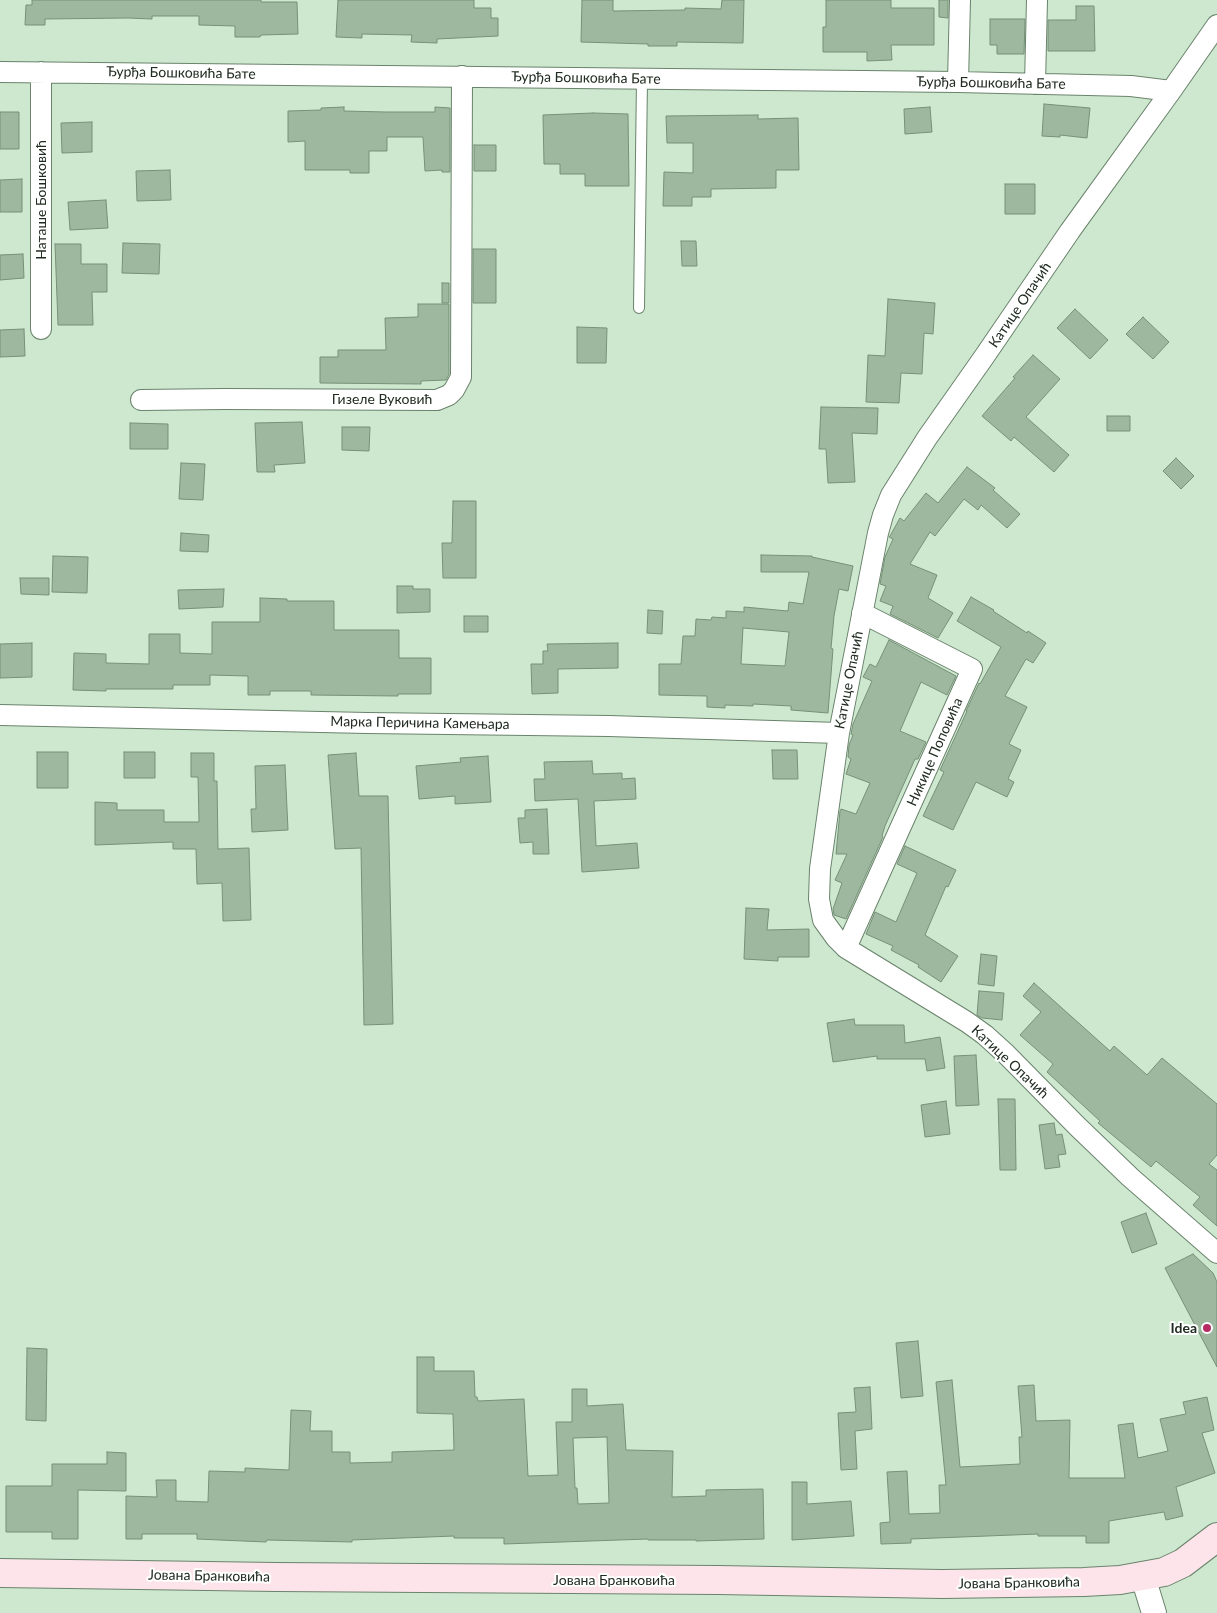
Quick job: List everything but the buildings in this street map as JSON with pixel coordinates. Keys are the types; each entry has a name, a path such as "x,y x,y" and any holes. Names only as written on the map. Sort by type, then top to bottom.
{"main road":[{"name":"Јована Бранковића","path":"0,1573 942,1584 1084,1582 1120,1580 1164,1572 1183,1563 1217,1537"}],"street":[{"path":"958,82 960,0"},
{"path":"1035,84 1037,0"},
{"name":"Катице Опачић","path":"1217,25 927,438 902,475 892,495 883,515 839,733 820,869 818,899 823,920 829,930 846,948 967,1022 985,1036 1006,1054 1077,1126 1130,1176 1217,1253"},
{"name":"Ђурђа Бошковића Бате","path":"0,72 958,82 1131,86 1172,91"},
{"name":"Наташе Бошковић","path":"41,72 41,329"},
{"name":"Гизеле Вуковић","path":"141,400 437,400 449,395 454,390 461,377 462,76"},
{"name":"Никице Поповића","path":"846,948 972,669 862,613"},
{"name":"Марка Перичина Камењара","path":"0,715 608,726 839,733"},
{"path":"1143,1577 1154,1613"}],"lane":[{"path":"640,308 642,79"}],"place":[{"name":"Idea","path":"1207,1328"}]}
